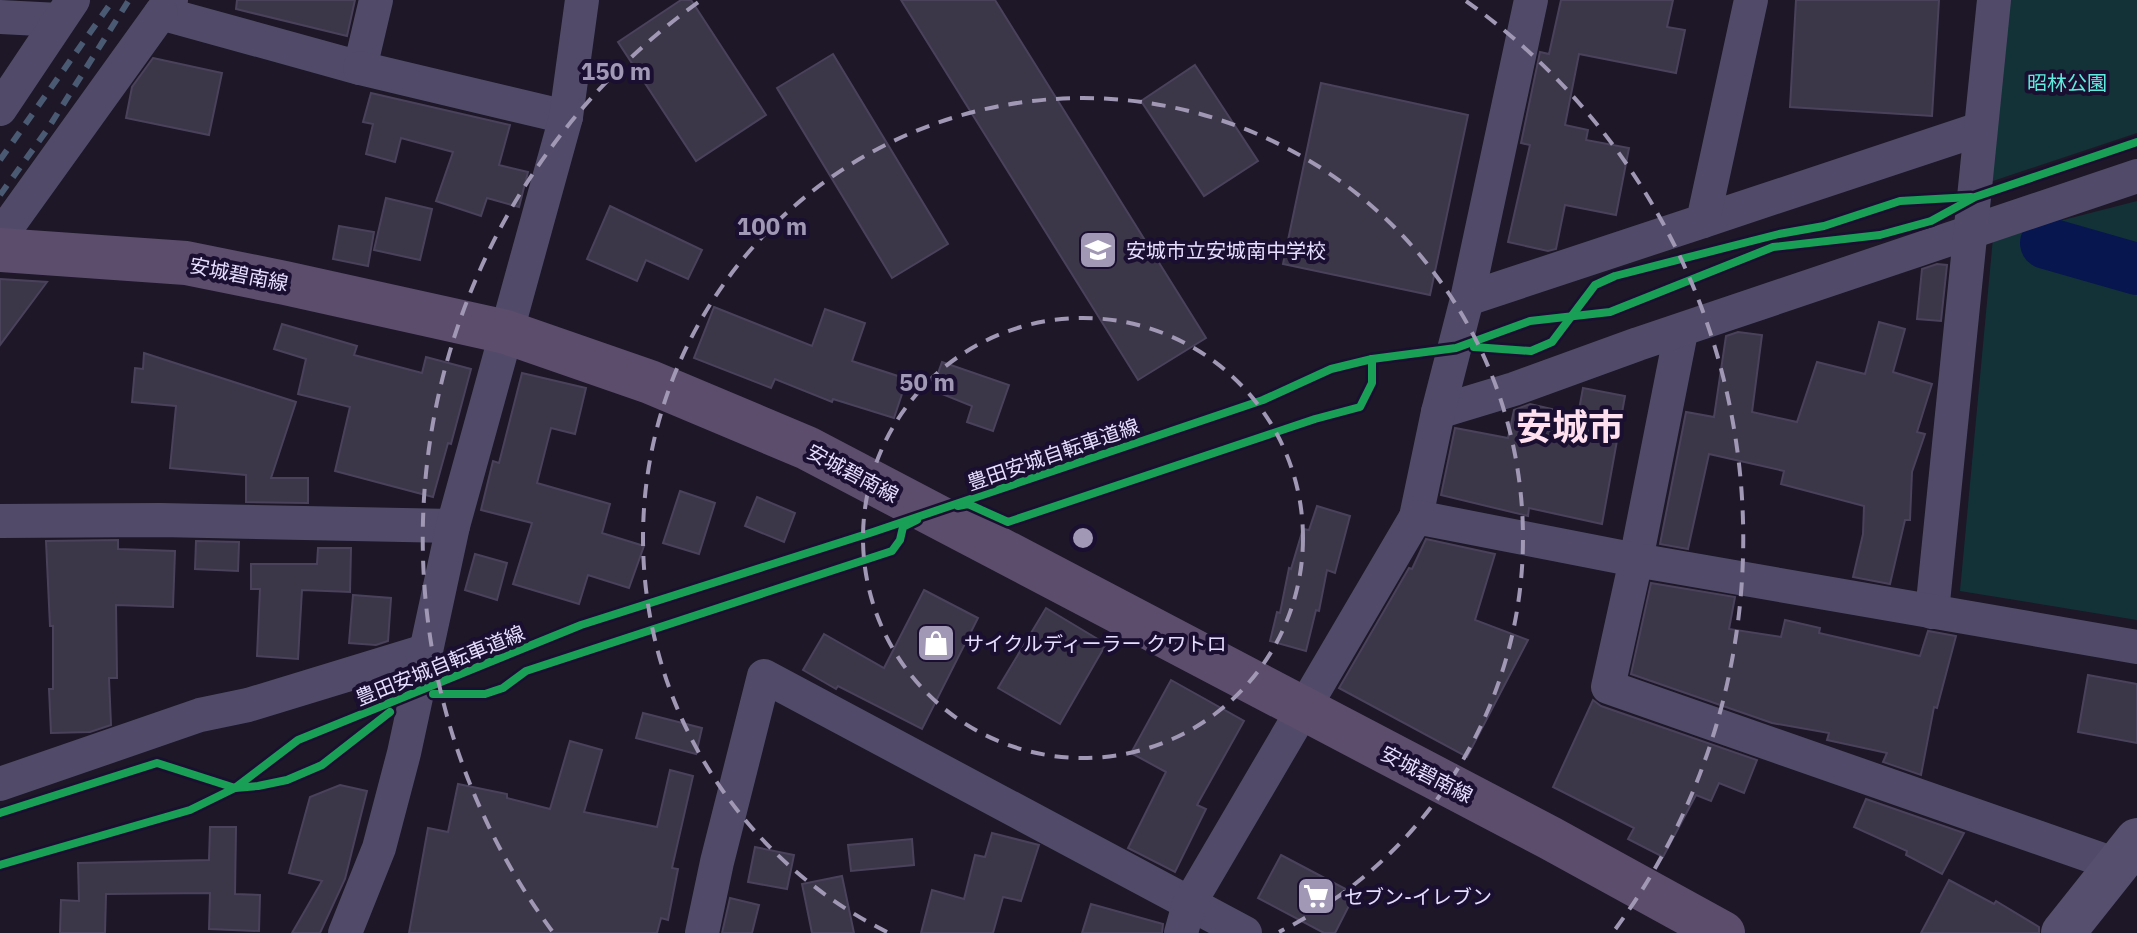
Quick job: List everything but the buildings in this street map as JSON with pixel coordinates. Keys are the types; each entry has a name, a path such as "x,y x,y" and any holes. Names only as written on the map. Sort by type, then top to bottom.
{"main road":[{"name":"安城碧南線","path":"0,250 186,263 506,332 650,382 807,448 1550,838 1723,933"}],"street":[{"path":"360,68 376,0"},
{"path":"345,933 379,848 404,753 453,526 566,117 582,0"},
{"path":"1185,918 1416,517 1438,412 1467,299 1531,0"},
{"path":"1703,221 1751,0"},
{"path":"1932,612 1994,0"},
{"path":"0,237 166,6 360,68 566,117"},
{"path":"0,17 66,10"},
{"path":"0,109 66,10"},
{"path":"1467,299 1980,129"},
{"path":"1438,412 1514,389 2137,176"},
{"path":"1681,332 1608,687 2127,852 2063,933"},
{"path":"1416,517 1636,560 2137,647"},
{"path":"0,521 160,520 453,526"},
{"path":"0,784 200,715 248,705 425,651"},
{"path":"702,933 764,676 1185,918 1245,933"}],"green space":[{"name":"昭林公園","path":"2005,0 2137,0 2137,133 1987,183"},
{"path":"2137,201 2137,620 1960,591 1993,238"}],"waterway":[{"path":"2046,243 2137,269"}],"railway":[{"path":"0,160 113,0"},
{"path":"0,195 47,130 129,0"}],"cycle path":[{"name":"豊田安城自転車道線","path":"0,865 190,810 235,788 298,740 581,625 873,532 1263,400 1331,369 1372,359 1456,348 1530,321 1610,312 1773,247 1880,235 1931,221 1975,197 2137,142"},
{"path":"1474,347 1531,351 1552,342 1595,285 1615,276 1779,234 1824,226 1900,201 1971,197"},
{"name":"豊田安城自転車道線","path":"958,506 968,504 1008,522 1315,419 1360,407 1372,383 1372,359"},
{"name":"豊田安城自転車道線","path":"433,694 485,694 503,688 526,671 892,551 900,540 903,527 917,520"},
{"name":"豊田安城自転車道線","path":"0,813 157,763 235,788 287,780 322,765 390,712"}],"place":[{"name":"安城市立安城南中学校","path":"1098,250"},
{"name":"サイクルディーラー クワトロ","path":"936,643"},
{"name":"セブン-イレブン","path":"1316,896"}],"district":[{"name":"安城市","path":"1570,426"}]}
